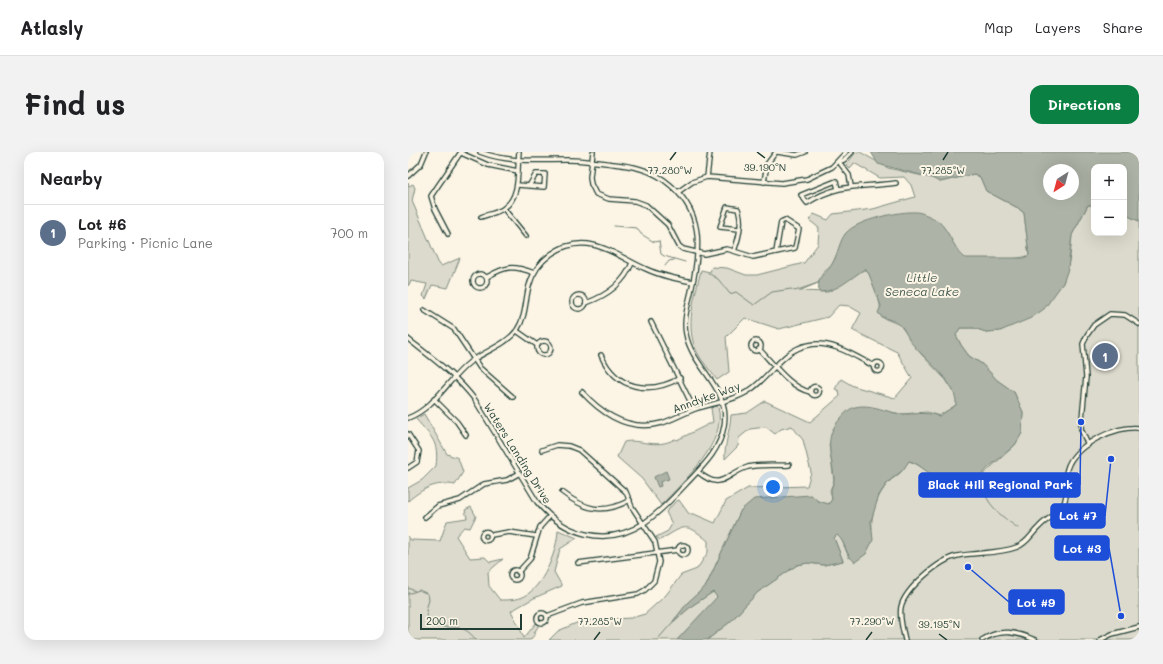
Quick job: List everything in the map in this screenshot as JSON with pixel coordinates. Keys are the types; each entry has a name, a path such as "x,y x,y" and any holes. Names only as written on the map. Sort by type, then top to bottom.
{"street":[{"path":"408,176 415,172 421,164 426,152"},
{"path":"448,234 435,209 431,196 461,152 488,165 518,171"},
{"name":"Waters Landing Drive","path":"408,339 455,377 475,400 518,474 537,502 549,517 571,530 595,536 617,534 643,524 668,503 698,472 712,455 722,437 725,416 723,401 715,384 697,361 689,347 686,333 686,311 698,253 696,223 686,203 678,192 664,179 643,169 570,160 518,161 502,159 480,152"},
{"path":"481,217 504,209 513,197 517,185 519,152"},
{"path":"592,152 591,184 596,194 609,199 635,201 646,205 668,225 679,246 683,249 708,254 723,248 753,257 795,248 799,229 785,220 781,222 776,252"},
{"path":"706,177 710,152"},
{"path":"764,182 767,164 776,152 796,155 805,152"},
{"path":"839,162 846,152"},
{"path":"678,192 692,182 706,177 718,176 764,182 790,183 807,179 825,172 844,160 852,152"},
{"path":"839,162 849,175 851,186"},
{"path":"517,185 529,186 544,187 545,174 536,174 529,186"},
{"path":"838,189 836,181 801,195 807,203 838,189 851,186 896,183"},
{"path":"734,251 739,229 738,209 727,207 720,227 739,229"},
{"path":"504,209 526,236"},
{"path":"408,418 419,414 474,359 506,341 516,331 524,317 529,286 534,274 542,262 551,254 563,248 576,245 599,247 647,270 693,282"},
{"path":"586,303 600,297 619,284 632,263"},
{"path":"486,277 500,269 509,267 520,268 534,274"},
{"path":"476,274 483,274 486,277 488,282 484,287 477,288 474,285 473,278 476,274"},
{"path":"424,310 454,329 485,374 513,397"},
{"path":"1088,445 1082,429 1086,377 1083,348 1087,334 1094,324 1110,314 1125,315 1139,324"},
{"path":"651,322 662,347 680,378 694,409"},
{"path":"516,331 537,345"},
{"path":"547,341 551,347 550,352 547,355 540,354 537,350 537,345 540,342 547,341"},
{"name":"Anndyke Way","path":"582,392 604,413 616,420 646,426 660,424 694,409 723,401 750,390 798,348 809,345 821,344 834,347 874,366"},
{"path":"760,349 797,386 810,392"},
{"path":"601,355 604,362 616,374 634,386 658,388 680,378"},
{"path":"434,399 457,422 466,435"},
{"path":"905,640 901,623 901,608 907,594 913,587 946,559 1011,549 1026,542 1039,526 1055,515 1063,506 1066,496 1066,470 1073,458 1088,445 1115,430 1139,428"},
{"path":"408,434 420,451 417,462 408,468"},
{"path":"542,450 558,445 569,446 579,450 621,486 655,542 659,562 657,573 651,584 641,592 629,597 582,603 546,616"},
{"path":"698,472 710,481 718,482 725,480 749,467 789,465"},
{"path":"425,517 438,506 460,500 484,484 507,480 518,474"},
{"path":"562,492 577,503 594,509 612,508 630,500"},
{"path":"518,572 530,559 540,527 549,517"},
{"path":"491,535 509,532 536,536"},
{"path":"578,564 678,550"},
{"path":"1100,640 1112,634 1139,627"},
{"path":"982,640 998,632 1020,633 1035,640"}],"shaded area":[{"path":"856,152 860,152 888,168 932,178 940,182 974,174 980,177 986,191 1018,208 1024,213 1029,255 1024,257 987,260 965,258 957,251 949,235 846,233 832,265 823,273 818,283 799,291 828,292 865,269 872,279 877,292 881,317 900,325 921,354 946,380 957,398 956,405 939,416 927,412 901,414 871,408 829,444 834,481 830,490 832,499 829,504 741,510 706,586 692,599 673,621 693,605 713,592 718,597 677,640 549,640 558,631 581,621 631,618 645,614 666,595 681,575 697,569 708,552 708,541 694,530 684,528 674,531 660,540 656,537 668,531 672,524 666,512 675,502 679,500 689,514 694,514 715,523 726,501 748,488 807,486 811,472 803,440 792,426 781,429 775,434 766,427 750,429 739,438 738,446 725,459 725,448 731,415 747,413 765,401 810,422 840,396 839,391 835,389 841,379 853,386 895,398 912,378 897,352 852,330 861,313 849,306 839,305 828,317 779,329 745,318 726,337 729,372 717,380 699,356 693,342 691,332 692,311 701,270 710,272 712,267 727,268 746,275 757,275 804,263 818,244 819,228 809,220 814,214 828,220 833,214 873,209 915,197 911,185 904,177 880,178 854,163 850,169 846,165"},
{"path":"408,183 409,186 413,184 415,188 412,201 438,262 441,266 460,258 448,288 432,285 426,299 423,296 427,284 411,281 408,286"},
{"path":"1088,205 1091,205 1091,236 1127,236 1127,215 1139,221 1139,640 707,640 730,622 758,592 797,565 808,563 824,565 843,561 834,538 837,534 841,538 849,558 872,529 872,517 876,504 884,488 902,471 909,461 949,481 975,482 1015,445 1022,433 1023,412 1014,392 997,380 982,364 969,356 956,335 960,328 974,328 986,332 1000,331 1012,325 1053,295 1063,283 1070,257 1072,235"},
{"path":"715,406 718,407 719,420 716,434 710,447 702,460 681,485 661,505 642,479 617,457 624,442 635,441 661,444 675,439 677,440 713,422 711,408"},
{"path":"424,414 447,454 458,458 463,472 455,485 435,485 424,490 408,501 408,488 422,480 436,466 437,458 433,440 416,419"},
{"path":"471,507 476,516 470,528 464,527 456,536 470,558 485,557 490,562 503,559 488,572 489,586 500,600 515,599 525,596 540,581 545,574 553,556 558,530 577,538 560,549 554,572 562,586 534,598 511,611 524,638 536,623 539,625 534,633 536,633 530,640 408,640 408,536 411,540 440,541 447,521 467,518 465,510"}],"water":[{"name":"Little Seneca Lake","path":"871,152 1139,152 1139,221 1127,215 1127,164 1091,164 1091,205 1088,205 1072,235 1068,269 1063,283 1044,309 1031,318 1000,331 986,332 974,328 960,328 956,335 969,356 982,364 997,380 1014,392 1023,412 1022,433 1015,445 988,468 975,482 973,487 971,488 968,482 941,479 916,463 909,461 903,470 888,482 879,495 871,521 873,540 866,554 855,562 849,556 842,541 837,535 834,538 843,561 824,565 808,563 797,565 758,592 730,622 707,640 677,640 717,597 713,592 693,605 672,623 688,602 706,586 741,510 754,499 811,495 818,501 829,504 832,499 831,489 834,481 830,454 830,440 835,425 847,411 855,407 866,406 900,414 924,413 939,416 956,405 955,396 946,379 910,341 898,323 883,317 878,313 881,306 869,274 865,269 844,284 832,290 819,292 820,278 832,264 842,240 851,228 868,220 899,213 918,212 938,221 965,258 1024,258 1029,255 1024,213 1018,208 986,191 980,177 974,174 940,182 932,178 878,164"},
{"path":"666,471 669,479 660,482 661,486 658,487 654,477"}],"waterway":[{"path":"614,226 637,228 641,234 654,242 659,241 661,254 685,262"},
{"path":"665,266 669,261 674,260"},
{"path":"708,273 718,279 730,294 736,292 754,305 772,292 791,289 795,291 818,283"},
{"path":"981,476 984,493 988,500 998,513 1018,528"},
{"path":"408,588 415,591"},
{"path":"408,594 419,590 428,594 429,600 426,610 429,622 442,627 459,628 465,630 476,640"},
{"path":"657,640 672,623"}],"place":[{"name":"Lot #6","path":"1105,356"},
{"name":"Black Hill Regional Park","path":"1081,422"},
{"name":"Lot #7","path":"1111,459"},
{"name":"Lot #9","path":"968,567"},
{"name":"Lot #3","path":"1121,616"}]}
